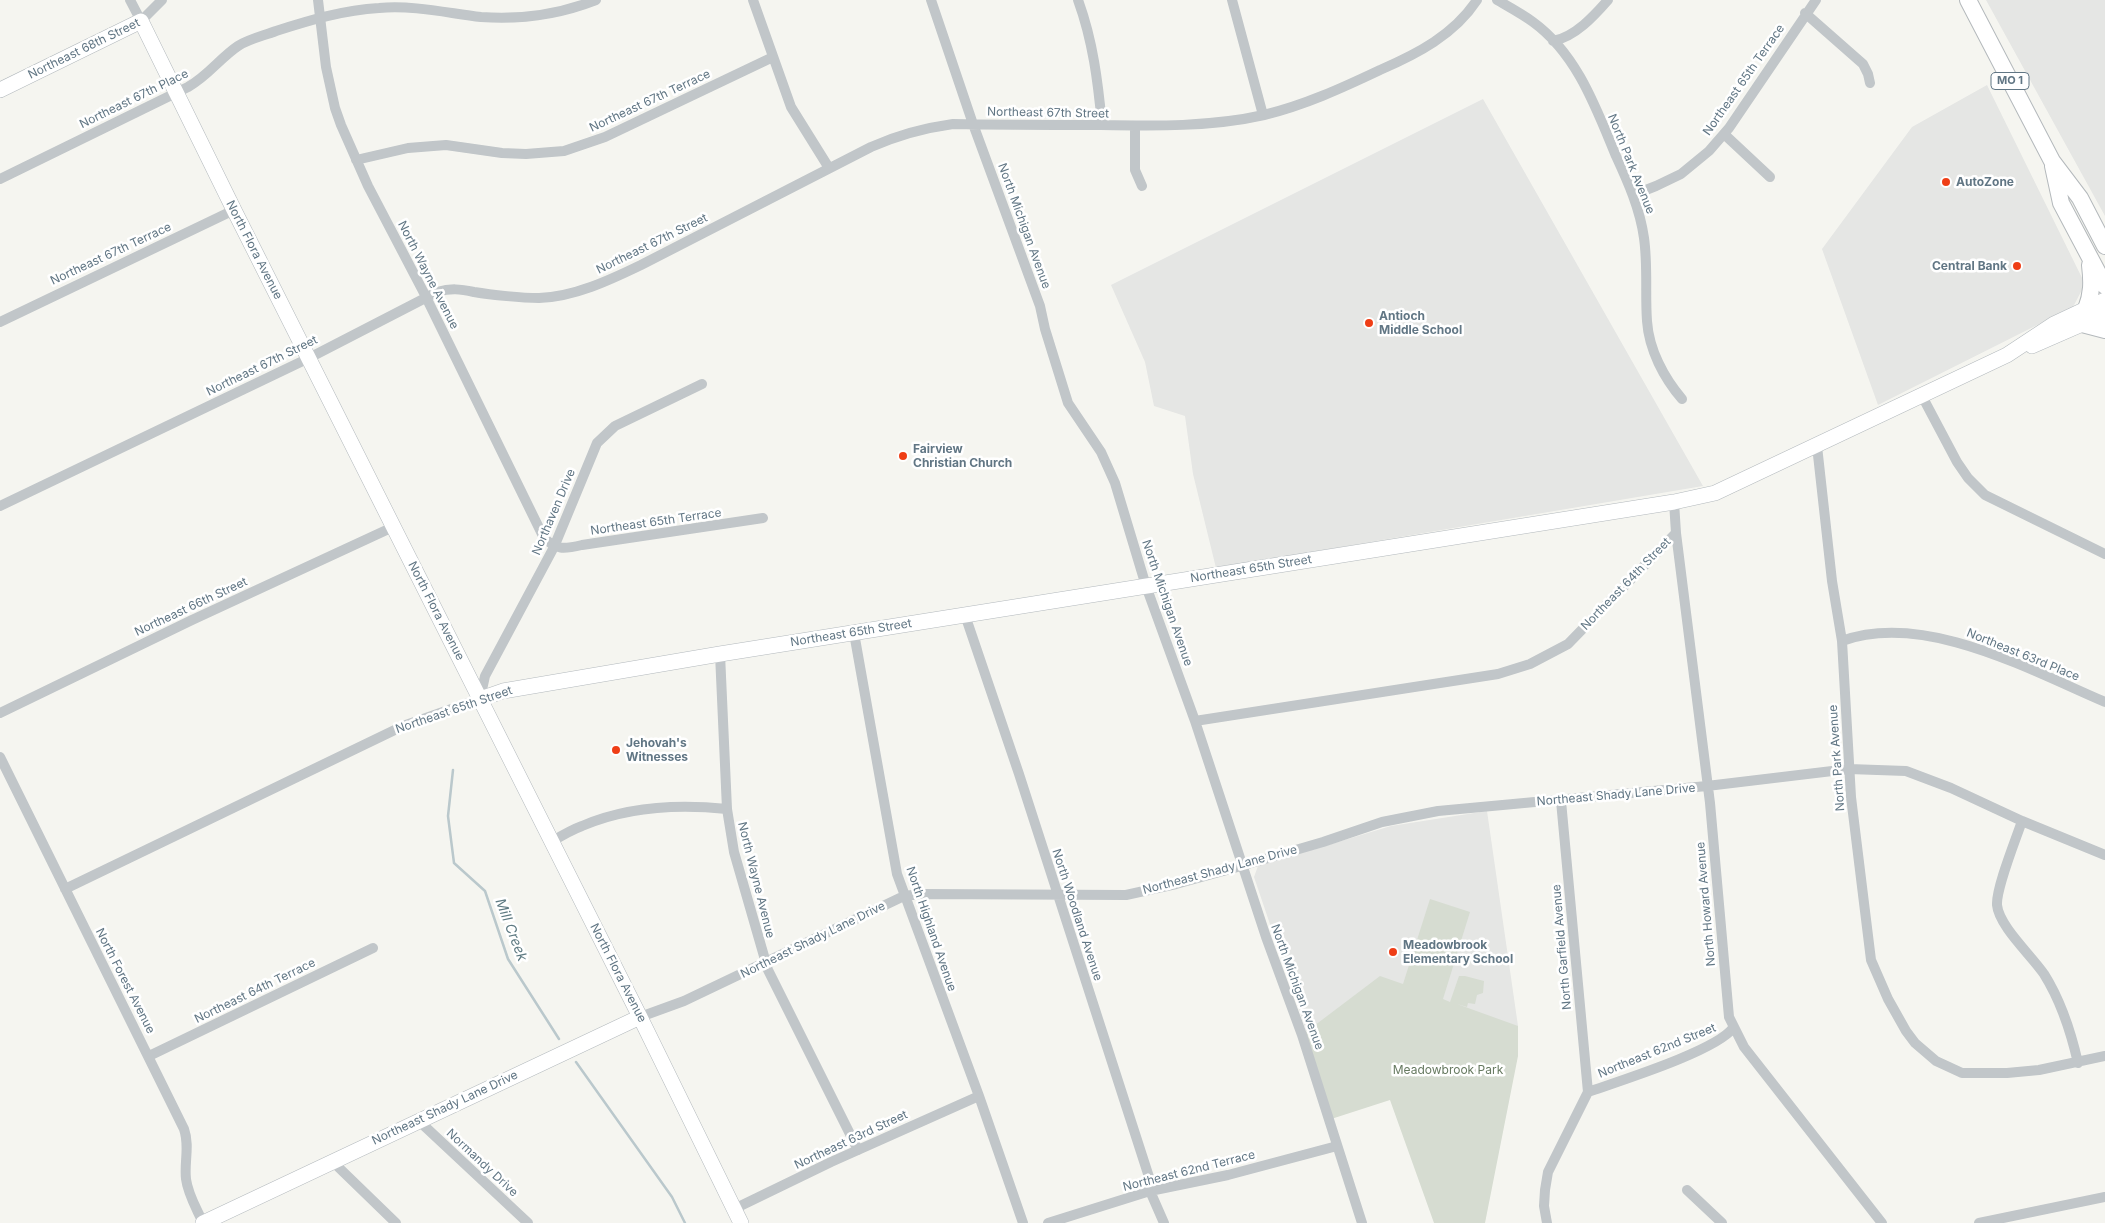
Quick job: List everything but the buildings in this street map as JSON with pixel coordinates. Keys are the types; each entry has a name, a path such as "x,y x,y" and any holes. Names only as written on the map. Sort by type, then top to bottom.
{"main road":[{"name":"MO 1","path":"1968,0 2052,161 2080,198 2105,246"},
{"name":"MO 1","path":"2052,161 2061,203 2105,286"},
{"path":"2089,255 2092,286 2084,317 2105,330"}],"street":[{"name":"North Flora Avenue","path":"130,0 640,1017 741,1223"},
{"name":"Northeast 68th Street","path":"0,90 141,22 162,0"},
{"name":"North Wayne Avenue","path":"318,0 326,67 335,108 356,160 427,299 543,536 554,547"},
{"name":"Northeast 67th Place","path":"0,179 198,82 228,54 248,41 321,18 345,12 380,8 426,8 480,16 522,17 566,10 596,0"},
{"path":"753,0 791,107 829,168"},
{"name":"North Michigan Avenue","path":"931,0 973,124 1032,284 1068,403 1108,467 1146,586 1302,1035 1362,1223"},
{"path":"1078,0 1097,70 1102,125"},
{"path":"1232,0 1263,115"},
{"name":"Northeast 67th Street","path":"0,506 309,358 427,299 437,292 455,288 540,298 587,288 641,265 871,147 903,134 953,124 1135,126 1224,122 1263,115 1324,96 1398,62 1440,39 1463,18 1477,0"},
{"name":"North Park Avenue","path":"1497,0 1533,22 1553,41 1570,61 1588,92 1633,195 1644,238 1647,323 1660,366 1667,381 1682,400"},
{"path":"1553,41 1562,39 1582,25 1608,0"},
{"name":"Northeast 65th Terrace","path":"1633,195 1681,174 1702,157 1724,134 1805,13 1816,0"},
{"path":"1805,13 1863,64 1870,83"},
{"name":"Northeast 67th Terrace","path":"356,160 408,148 446,145 502,153 526,154 564,150 605,137 772,57"},
{"path":"1135,126 1135,170 1142,186"},
{"path":"1724,134 1770,177"},
{"name":"Northeast 67th Terrace","path":"0,322 234,210"},
{"path":"2084,317 2105,300"},
{"path":"1674,502 1715,493 1817,446 2007,355 2054,324 2105,314"},
{"name":"Northaven Drive","path":"480,699 485,676 554,547 591,454 601,438 615,426 702,384"},
{"path":"1922,396 1957,462 1968,478 1985,495 2105,554"},
{"name":"North Park Avenue","path":"1817,446 1832,582 1842,641 1849,769 1871,960 1888,999 1906,1031 1926,1054 1949,1068 1962,1073 2039,1070 2105,1056"},
{"name":"Northeast 65th Street","path":"65,889 403,726 503,691 720,654 1674,502"},
{"name":"Northeast 64th Street","path":"1194,721 1498,674 1530,664 1568,644 1676,533 1674,502"},
{"name":"Northeast 65th Terrace","path":"554,547 564,549 762,518"},
{"name":"Northeast 66th Street","path":"0,713 192,620 393,527"},
{"name":"North Howard Avenue","path":"1676,533 1707,786 1729,1017 1744,1047 1882,1223"},
{"name":"North Woodland Avenue","path":"965,615 1150,1180 1150,1191 1164,1223"},
{"name":"Northeast 63rd Place","path":"1842,641 1869,633 1889,632 1926,636 1956,642 2009,660 2105,702"},
{"name":"North Highland Avenue","path":"854,633 897,874 979,1096 1023,1223"},
{"name":"North Wayne Avenue","path":"720,654 726,809 734,852 765,963 858,1150"},
{"name":"North Forest Avenue","path":"0,757 184,1128 188,1147 187,1186 203,1223"},
{"name":"Northeast Shady Lane Drive","path":"203,1223 640,1017 684,1001 904,896 921,894 1126,895 1242,866 1382,822 1438,811 1561,801 1849,769 1906,771 1951,788 2022,821 2105,855"},
{"name":"North Garfield Avenue","path":"1561,801 1588,1092"},
{"path":"551,842 582,826 632,812 685,806 726,809"},
{"path":"2022,821 1998,894 1998,912 2004,924 2029,952 2052,989 2063,1013 2078,1063"},
{"name":"Northeast 64th Terrace","path":"149,1056 373,948"},
{"name":"Northeast 62nd Street","path":"1588,1092 1700,1050 1727,1036 1733,1028"},
{"path":"1547,1223 1544,1206 1548,1172 1588,1092"},
{"name":"Northeast 63rd Street","path":"734,1209 858,1150 979,1096"},
{"name":"Normandy Drive","path":"419,1121 528,1223"},
{"name":"Northeast 62nd Terrace","path":"1048,1223 1150,1191 1228,1175 1337,1146"},
{"path":"332,1161 396,1223"},
{"path":"1687,1190 1722,1223"},
{"path":"1979,1223 2105,1197"}],"shaded area":[{"path":"1986,0 2105,0 2105,216"},
{"path":"1987,85 2085,284 2073,307 1878,405 1822,249 1912,127"},
{"name":"Antioch Middle School","path":"1483,99 1703,486 1216,568 1193,474 1185,416 1154,406 1145,362 1111,285"},
{"name":"Meadowbrook Elementary School","path":"1487,811 1518,1026 1518,1056 1335,1116 1254,877 1258,866 1391,826"}],"green space":[{"name":"Meadowbrook Park","path":"1430,899 1470,912 1443,999 1450,1002 1459,976 1484,981 1483,993 1477,995 1475,1004 1468,1003 1467,1007 1457,1004 1518,1026 1518,1056 1485,1223 1434,1223 1390,1100 1325,1121 1302,1035 1380,976 1403,984"}],"waterway":[{"name":"Mill Creek","path":"453,770 448,816 454,863 485,891 508,959 559,1039"},
{"name":"Mill Creek","path":"576,1062 672,1197 685,1223"}],"place":[{"name":"AutoZone","path":"1946,182"},
{"name":"Central Bank","path":"2017,266"},
{"name":"Antioch Middle School","path":"1369,323"},
{"name":"Fairview Christian Church","path":"903,456"},
{"name":"Jehovah's Witnesses","path":"616,750"},
{"name":"Meadowbrook Elementary School","path":"1393,952"}]}
